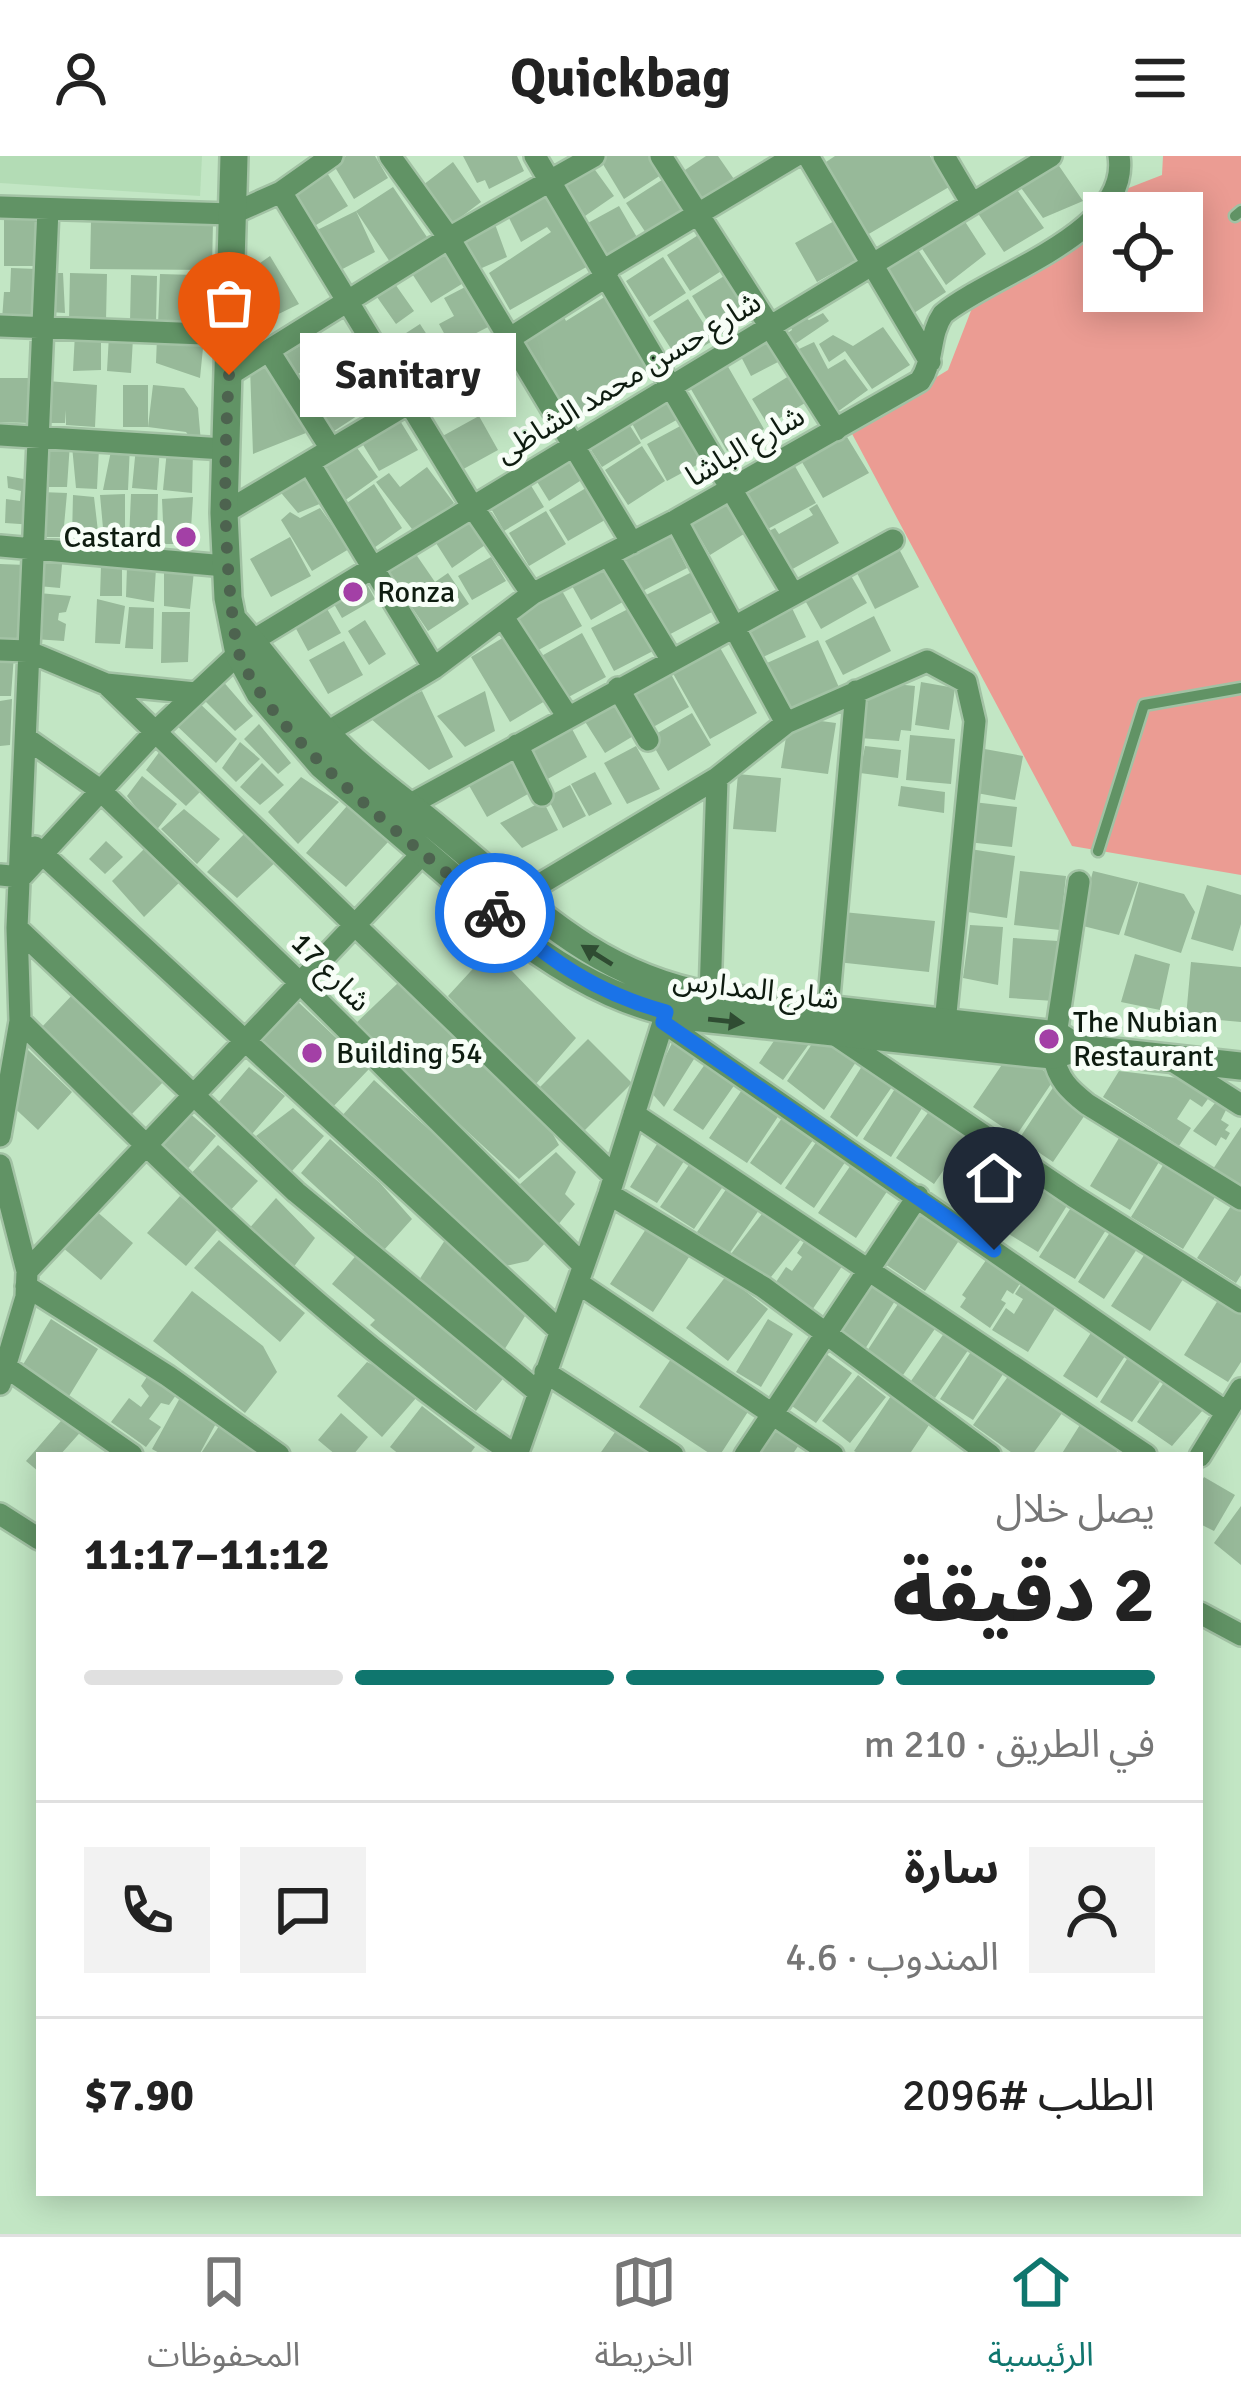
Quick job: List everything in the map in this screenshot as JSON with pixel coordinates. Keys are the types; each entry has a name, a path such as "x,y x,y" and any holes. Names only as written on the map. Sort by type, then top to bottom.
{"street":[{"name":"شارع المدارس","path":"233,156 225,566 241,638 260,693 322,765 573,975 664,1017 944,1023 1062,1046"},
{"path":"0,207 232,214 281,191 332,156"},
{"path":"390,156 449,238 632,542"},
{"path":"536,156 793,594"},
{"path":"229,375 449,238 594,156"},
{"path":"661,156 836,430"},
{"path":"224,513 409,403 604,278 611,266 795,156"},
{"path":"808,156 930,362"},
{"path":"944,156 971,202"},
{"name":"شارع حسن محمد الشاظى","path":"10,876 42,854 196,693 241,638 373,568 1051,156"},
{"name":"شارع الباشا","path":"326,733 434,668 532,594 676,520 920,380 930,362 934,327 943,314 1092,223 1114,196 1124,158"},
{"path":"281,191 472,506 532,594"},
{"path":"0,1136 17,928 10,876 21,835 48,208"},
{"path":"0,326 229,335"},
{"path":"269,350 331,449"},
{"path":"0,435 224,449"},
{"path":"309,463 434,668"},
{"path":"676,520 786,723"},
{"path":"409,805 893,540"},
{"path":"0,546 225,566"},
{"path":"608,555 671,659"},
{"path":"502,617 568,717"},
{"name":"شارع المدارس","path":"241,638 326,733 517,898 587,949 634,976 669,988 830,1021 1241,1066"},
{"path":"0,650 27,651 106,684 196,693"},
{"path":"512,926 517,898 717,778 786,723 927,661 966,682 975,721 944,1023"},
{"path":"106,684 356,926 610,1184 763,1287 986,1452"},
{"path":"618,688 648,740"},
{"path":"856,691 830,1021 1073,1196 1241,1302"},
{"name":"شارع 17","path":"26,738 100,790 298,981 580,1273 828,1452"},
{"path":"517,745 542,795"},
{"path":"0,764 24,765"},
{"path":"710,996 717,778"},
{"path":"21,835 560,1330"},
{"path":"27,1279 298,981 424,852"},
{"path":"1079,882 1057,1073 1075,1095 1241,1199"},
{"path":"17,928 296,1192 542,1382 668,1452"},
{"path":"12,1009 146,1145 363,1343 512,1452"},
{"path":"517,1452 664,1017 1226,1412"},
{"path":"1168,1058 1241,1105"},
{"path":"634,1114 1141,1452"},
{"path":"0,1165 27,1279 3,1376 126,1452"},
{"path":"747,1452 918,1196"},
{"path":"27,1279 275,1452"},
{"path":"1202,1452 1241,1389"},
{"path":"0,1514 36,1536"},
{"path":"1203,1615 1241,1635"}],"lane":[{"path":"1098,850 1144,704 1241,688"}],"shaded area":[{"path":"0,156 202,156 200,196 0,183"},
{"path":"1163,156 1241,156 1241,875 1072,846 850,430 948,370 974,303 1083,234 1083,312 1203,312 1203,192 1124,192 1162,175"}],"building":[{"path":"346,156 375,156 388,178 354,199 333,164"},
{"path":"463,156 517,156 524,171 489,189 485,180 477,183"},
{"path":"598,156 649,156 661,175 624,199"},
{"path":"706,156 718,156 736,182 700,206 679,174"},
{"path":"835,156 930,156 949,187 867,235 826,162"},
{"path":"1055,160 1083,201 1043,218 1016,181"},
{"path":"453,162 481,202 449,226 423,185"},
{"path":"590,163 614,196 585,216 562,182"},
{"path":"324,168 348,206 311,228 288,191"},
{"path":"665,178 688,214 650,239 626,203"},
{"path":"1013,184 1044,228 1004,252 973,206"},
{"path":"393,187 429,240 392,265 356,211"},
{"path":"545,190 590,265 510,310 489,273 551,232 547,227 521,242 505,210"},
{"path":"619,206 642,246 609,265 586,224"},
{"path":"356,211 375,252 333,274 311,233"},
{"path":"492,216 507,257 475,271 460,233"},
{"path":"962,217 986,254 946,285 921,247"},
{"path":"4,220 39,220 38,266 4,266"},
{"path":"91,220 213,221 212,270 90,269"},
{"path":"836,220 858,259 817,282 795,243"},
{"path":"703,232 726,268 690,291 667,255"},
{"path":"915,245 946,292 908,317 877,267"},
{"path":"444,248 465,282 431,303 409,269"},
{"path":"270,256 299,304 252,327 253,268"},
{"path":"663,257 686,293 649,317 626,281"},
{"path":"11,268 37,269 35,321 2,320"},
{"path":"50,273 63,273 65,313 50,312"},
{"path":"70,273 107,274 106,321 69,321"},
{"path":"729,273 754,315 717,337 692,296"},
{"path":"160,274 195,275 210,288 204,336 158,325"},
{"path":"131,275 157,276 156,323 130,322"},
{"path":"395,284 414,311 396,324 377,297"},
{"path":"469,285 490,326 451,346 439,324 454,316 444,298"},
{"path":"606,296 653,372 573,421 522,341"},
{"path":"688,299 714,340 679,361 653,321"},
{"path":"823,313 829,321 792,346 783,336 792,330 789,321 800,315 809,320"},
{"path":"420,324 442,358 408,380 386,346"},
{"path":"883,327 910,365 872,389 845,351 829,362 819,344 833,335 853,346"},
{"path":"75,333 101,333 101,370 73,371"},
{"path":"763,333 778,362 751,376 736,347"},
{"path":"109,335 133,338 131,373 107,371"},
{"path":"157,337 188,339 203,348 200,378 156,363"},
{"path":"310,340 322,361 292,377 279,358"},
{"path":"814,342 828,369 845,359 868,390 833,415 797,357 799,349"},
{"path":"362,351 397,401 366,422 360,414 325,437 306,406 345,391 331,372"},
{"path":"719,351 764,429 727,451 681,372"},
{"path":"266,359 311,431 253,454 250,367"},
{"path":"789,376 805,403 768,425 752,399"},
{"path":"0,378 29,378 29,423 0,422"},
{"path":"35,380 97,385 95,427 66,425 66,410 65,423 33,423"},
{"path":"660,384 680,418 641,440 622,405"},
{"path":"123,385 148,385 148,427 123,427"},
{"path":"153,385 184,388 198,408 202,454 186,432 148,427"},
{"path":"618,407 641,443 602,467 579,431"},
{"path":"394,411 418,450 379,471 357,435"},
{"path":"479,416 498,450 458,472 439,438"},
{"path":"684,424 704,461 667,481 647,444"},
{"path":"844,432 869,473 823,498 799,457"},
{"path":"350,438 378,477 344,501 316,461"},
{"path":"70,443 67,487 45,487 49,444"},
{"path":"130,445 128,490 103,490 112,446"},
{"path":"561,445 583,479 549,501 528,467"},
{"path":"72,446 99,448 97,489 76,488"},
{"path":"642,446 665,481 628,505 605,470"},
{"path":"136,447 160,447 157,490 132,488"},
{"path":"167,450 193,451 192,493 163,490"},
{"path":"792,461 816,503 764,531 760,524 710,555 689,519"},
{"path":"427,467 454,503 415,533 376,482 389,473 400,487"},
{"path":"310,469 329,500 298,513 277,488"},
{"path":"521,469 544,507 504,531 482,493"},
{"path":"7,476 35,481 35,525 5,523 6,499 20,501 21,491 8,488"},
{"path":"374,484 402,528 371,550 344,505"},
{"path":"586,488 605,520 568,541 549,510"},
{"path":"41,492 67,493 63,537 41,537"},
{"path":"125,494 125,540 104,539 100,495"},
{"path":"131,494 158,494 157,539 129,540"},
{"path":"73,495 94,497 99,540 72,538"},
{"path":"193,497 190,544 164,544 162,499"},
{"path":"817,504 839,543 789,571 767,532 775,528 779,534 813,515 809,509"},
{"path":"463,506 488,543 452,568 427,529"},
{"path":"320,508 349,549 312,571 281,520 290,512 300,518"},
{"path":"546,511 566,544 529,566 509,533"},
{"path":"668,531 687,568 633,596 614,559"},
{"path":"290,537 311,576 271,597 250,559"},
{"path":"898,547 919,587 875,609 855,569"},
{"path":"413,550 435,582 448,573 469,604 428,631 386,569"},
{"path":"40,552 63,553 60,588 38,586"},
{"path":"491,557 506,581 472,600 458,576"},
{"path":"0,564 26,565 22,647 0,645"},
{"path":"608,565 628,599 591,620 572,586"},
{"path":"101,566 122,567 122,596 100,596"},
{"path":"127,567 156,568 154,602 126,597"},
{"path":"847,569 867,603 821,629 802,595"},
{"path":"164,571 194,571 190,609 164,606"},
{"path":"692,572 712,612 661,639 638,599"},
{"path":"365,581 375,599 342,618 331,599"},
{"path":"561,589 582,626 533,653 512,616"},
{"path":"39,593 71,596 66,612 59,613 58,620 66,624 64,641 34,639"},
{"path":"97,599 125,606 120,644 95,643"},
{"path":"790,604 806,637 763,657 747,624"},
{"path":"129,607 154,608 153,649 125,648"},
{"path":"326,607 341,633 308,651 294,625"},
{"path":"632,607 655,650 614,671 591,628"},
{"path":"162,612 190,612 188,662 161,663"},
{"path":"874,616 891,651 843,675 825,641"},
{"path":"365,620 386,654 369,665 348,631"},
{"path":"511,633 550,698 510,722 471,657"},
{"path":"582,633 606,677 561,701 538,658"},
{"path":"714,637 757,713 710,739 667,663"},
{"path":"818,640 841,692 790,714 767,663"},
{"path":"344,641 363,675 328,694 309,660"},
{"path":"0,655 14,655 11,696 0,696"},
{"path":"666,665 689,707 646,731 622,690"},
{"path":"221,679 253,716 235,731 202,698"},
{"path":"866,681 915,686 911,731 901,730 899,741 860,738"},
{"path":"921,682 955,688 949,730 915,725"},
{"path":"422,691 453,757 429,770 369,717"},
{"path":"485,691 495,731 465,747 437,716"},
{"path":"12,699 10,745 0,746 0,701"},
{"path":"196,700 237,739 216,763 176,725"},
{"path":"613,701 635,735 605,753 584,720"},
{"path":"692,713 711,745 668,771 649,738"},
{"path":"798,718 836,723 828,774 781,768 787,731"},
{"path":"259,724 291,763 278,774 244,739"},
{"path":"572,729 587,757 544,781 529,752"},
{"path":"910,735 955,739 951,784 906,780"},
{"path":"240,742 260,759 236,782 222,768"},
{"path":"636,746 660,789 627,804 604,763"},
{"path":"865,746 901,750 898,778 860,773"},
{"path":"163,747 206,786 186,806 146,770"},
{"path":"979,748 1023,756 1015,800 971,792"},
{"path":"515,755 535,790 487,817 467,782"},
{"path":"262,763 284,785 260,805 240,787"},
{"path":"595,772 612,804 589,816 571,784"},
{"path":"738,774 781,778 776,832 733,829"},
{"path":"142,776 177,804 155,832 127,796"},
{"path":"301,777 339,802 298,844 268,812"},
{"path":"570,785 586,816 563,828 547,797"},
{"path":"901,786 945,792 944,813 898,806"},
{"path":"543,801 558,830 522,848 500,823"},
{"path":"973,802 1017,807 1012,847 968,842"},
{"path":"347,806 388,842 346,887 306,853"},
{"path":"184,809 220,839 197,864 161,829"},
{"path":"249,829 279,859 237,898 207,872"},
{"path":"106,841 123,857 105,874 89,859"},
{"path":"147,846 184,878 144,917 112,881"},
{"path":"970,849 1015,856 1007,918 961,911"},
{"path":"1020,871 1066,876 1060,930 1014,925"},
{"path":"1093,871 1138,882 1119,935 1079,925"},
{"path":"1139,882 1184,894 1195,912 1181,953 1124,935"},
{"path":"1207,885 1241,895 1241,924 1233,951 1191,939"},
{"path":"843,912 935,921 929,972 837,962"},
{"path":"970,925 1003,927 998,985 963,978"},
{"path":"1013,938 1058,941 1054,1001 1009,998"},
{"path":"491,949 576,1038 535,1085 448,996"},
{"path":"1135,954 1170,964 1160,1010 1121,1002"},
{"path":"1191,962 1241,967 1241,1022 1186,1017"},
{"path":"399,982 546,1122 559,1145 519,1179 353,1026"},
{"path":"75,992 166,1079 131,1115 41,1028"},
{"name":"Building 54","path":"295,999 369,1069 330,1110 256,1037"},
{"path":"778,1035 814,1037 783,1080 759,1063"},
{"path":"818,1035 860,1056 824,1110 787,1081"},
{"path":"588,1039 632,1083 584,1131 540,1087"},
{"path":"674,1039 699,1051 664,1107 649,1090"},
{"path":"26,1048 72,1092 38,1130 7,1101"},
{"path":"1012,1050 1055,1078 1016,1136 973,1107"},
{"path":"710,1057 740,1077 703,1130 673,1110"},
{"path":"864,1063 896,1081 857,1137 830,1117"},
{"path":"249,1067 285,1096 252,1134 217,1104"},
{"path":"1119,1071 1195,1080 1213,1092 1202,1107 1190,1099 1177,1119 1191,1128 1179,1146 1103,1097"},
{"path":"374,1080 550,1238 528,1261 506,1266 340,1118"},
{"path":"1056,1083 1091,1106 1053,1162 1019,1139"},
{"path":"746,1084 783,1109 747,1163 709,1138"},
{"path":"898,1084 926,1102 891,1157 863,1139"},
{"path":"1215,1103 1226,1110 1221,1120 1229,1125 1225,1130 1230,1133 1216,1146 1193,1131"},
{"path":"932,1107 969,1133 934,1184 896,1158"},
{"path":"293,1108 324,1136 292,1171 256,1136"},
{"path":"187,1111 216,1136 184,1173 155,1147"},
{"path":"787,1111 818,1133 781,1185 750,1163"},
{"path":"1241,1127 1241,1188 1213,1169"},
{"path":"1122,1133 1162,1157 1130,1210 1090,1186"},
{"path":"821,1135 850,1155 814,1208 785,1188"},
{"path":"330,1139 412,1219 384,1250 301,1173"},
{"path":"659,1141 686,1158 657,1203 630,1187"},
{"path":"218,1145 258,1181 225,1216 186,1179"},
{"path":"556,1152 576,1172 565,1194 575,1204 557,1226 519,1185"},
{"path":"1003,1153 1036,1175 1001,1229 968,1206"},
{"path":"693,1159 726,1182 694,1229 660,1207"},
{"path":"855,1159 892,1184 856,1238 818,1213"},
{"path":"1165,1162 1217,1194 1183,1249 1131,1217"},
{"path":"1039,1175 1073,1196 1038,1252 1004,1231"},
{"path":"729,1185 761,1207 729,1254 697,1232"},
{"path":"180,1196 218,1229 186,1266 147,1233"},
{"path":"276,1198 315,1238 290,1272 246,1232"},
{"path":"1076,1200 1111,1222 1075,1279 1039,1257"},
{"path":"1233,1203 1241,1209 1241,1275 1236,1283 1197,1258"},
{"path":"768,1206 805,1234 767,1282 731,1254"},
{"path":"95,1210 133,1243 101,1280 62,1247"},
{"path":"920,1212 960,1239 925,1291 885,1264"},
{"path":"1114,1226 1141,1243 1104,1299 1078,1282"},
{"path":"646,1229 689,1257 653,1312 610,1284"},
{"path":"809,1234 847,1259 810,1313 772,1288 786,1267 792,1271 802,1257 797,1253"},
{"path":"219,1240 305,1313 280,1342 194,1268"},
{"path":"445,1240 525,1316 501,1355 419,1280"},
{"path":"1148,1249 1187,1273 1150,1331 1111,1306"},
{"path":"993,1250 1026,1274 1013,1294 1007,1290 1001,1300 1006,1303 990,1328 960,1307 966,1298 962,1295"},
{"path":"359,1252 507,1374 476,1411 370,1325 375,1320 332,1284"},
{"path":"865,1275 898,1296 865,1349 832,1328"},
{"path":"1027,1275 1062,1297 1028,1352 992,1330 1006,1308 1014,1314 1023,1299 1015,1294"},
{"path":"726,1276 768,1309 728,1361 686,1328"},
{"path":"192,1291 263,1346 277,1372 245,1413 153,1341"},
{"path":"1220,1297 1241,1310 1241,1362 1228,1382 1184,1355"},
{"path":"902,1298 939,1323 903,1375 867,1351"},
{"path":"51,1319 98,1349 66,1401 19,1371"},
{"path":"768,1319 793,1334 761,1387 736,1372"},
{"path":"1096,1325 1131,1347 1097,1398 1063,1376"},
{"path":"947,1329 971,1346 935,1398 911,1381"},
{"path":"976,1344 1009,1365 973,1420 940,1399"},
{"path":"1132,1351 1166,1373 1132,1422 1100,1402"},
{"path":"825,1353 852,1373 816,1423 789,1404"},
{"path":"673,1356 751,1407 722,1452 707,1452 639,1407"},
{"path":"367,1362 392,1374 417,1397 382,1437 337,1396"},
{"path":"152,1369 181,1388 169,1405 161,1403 149,1419 161,1427 146,1447 111,1422 129,1398 141,1407 149,1396 141,1386"},
{"path":"1012,1371 1065,1409 1034,1452 1011,1452 973,1425"},
{"path":"858,1375 886,1397 850,1443 822,1421"},
{"path":"1169,1375 1209,1403 1172,1446 1137,1422"},
{"path":"182,1394 220,1416 201,1452 152,1449"},
{"path":"891,1396 931,1422 911,1452 854,1451"},
{"path":"422,1406 475,1447 471,1452 396,1452 390,1447"},
{"path":"341,1413 368,1437 356,1452 332,1452 318,1440"},
{"path":"67,1414 85,1427 63,1452 36,1452 36,1469 26,1461"},
{"path":"769,1417 803,1439 794,1452 745,1452"},
{"path":"1083,1420 1121,1444 1117,1452 1063,1452"},
{"path":"620,1425 655,1452 601,1452"},
{"path":"219,1426 256,1449 254,1452 202,1452"},
{"path":"1203,1479 1235,1495 1214,1531 1203,1526"},
{"path":"1241,1506 1241,1565 1214,1543"}],"way so far":[{"path":"229,375 225,566 234,636 249,676 322,765 495,913"}],"place":[{"name":"Sanitary","path":"229,375"},
{"name":"Castard","path":"186,537"},
{"name":"Ronza","path":"353,592"},
{"name":"The Nubian Restaurant","path":"1049,1039"},
{"name":"Building 54","path":"312,1053"}],"route":[{"path":"495,913 573,975 610,994 666,1012 663,1022 994,1250"}]}
